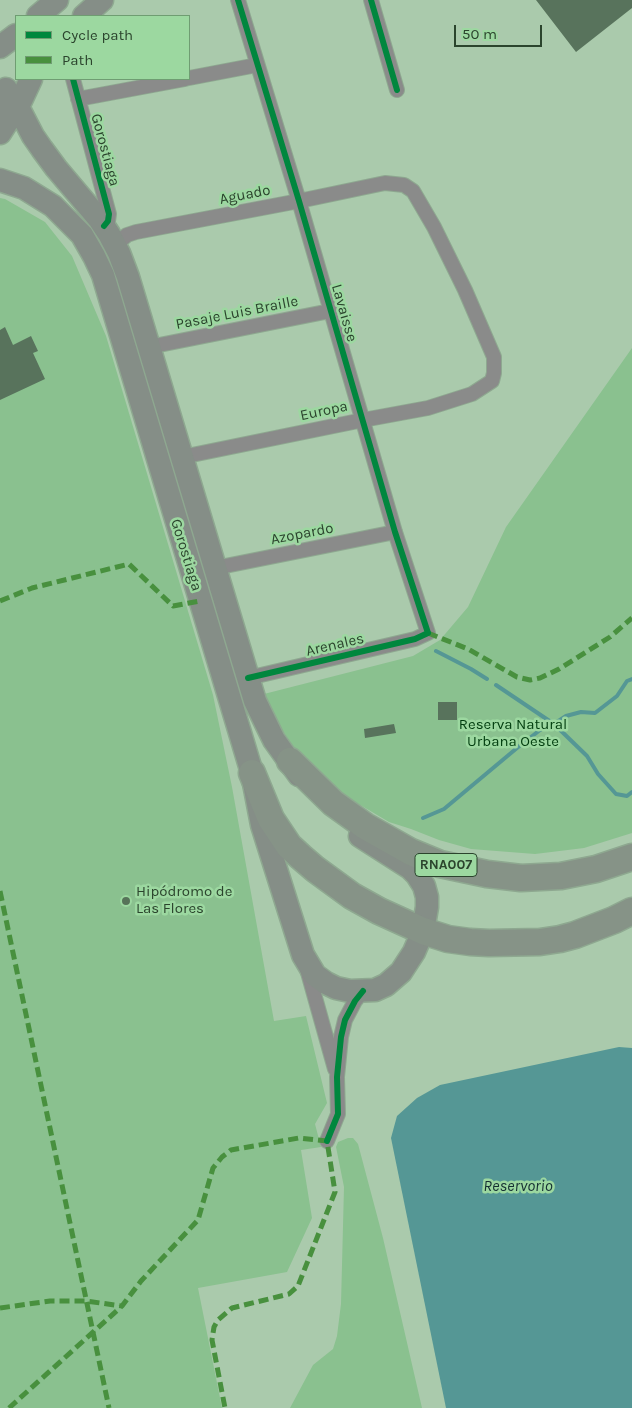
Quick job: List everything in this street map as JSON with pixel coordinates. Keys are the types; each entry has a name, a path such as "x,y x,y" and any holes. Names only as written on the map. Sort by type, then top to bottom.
{"highway":[{"name":"RNA007","path":"290,760 318,789 349,815 371,830 404,848 440,864 487,874 521,878 561,876 596,869 632,858"},
{"path":"252,773 271,819 289,846 300,857 352,896 379,911 423,931 448,939 470,942 540,942 575,935 632,911"}],"main road":[{"path":"39,15 57,0"},
{"path":"85,15 102,0"},
{"path":"0,47 15,36"},
{"path":"6,106 30,80"},
{"name":"Gorostiaga","path":"0,180 24,188 53,206 82,236 94,256 105,283 252,773 262,825 303,955 315,975 336,988 363,991 375,990 386,985 408,963 423,931 427,907 424,886 410,868 352,832 323,806 279,747 267,727 255,701 128,276 109,236 33,136 6,106"},
{"path":"150,434 174,428"}],"street":[{"name":"Lavaisse","path":"238,0 299,201 395,532 428,633"},
{"path":"370,0 397,90"},
{"path":"190,77 257,65"},
{"name":"Gorostiaga","path":"73,80 109,214 109,236"},
{"path":"78,99 177,80"},
{"name":"Aguado","path":"109,236 127,235 385,183"},
{"name":"Europa","path":"182,457 428,408 472,394 492,381 494,357 465,290 420,201 413,191 404,185 385,183"},
{"name":"Pasaje Luis Braille","path":"150,347 330,311"},
{"name":"Azopardo","path":"215,568 395,532"},
{"name":"Arenales","path":"248,678 415,639 428,633"},
{"path":"303,955 337,1077"},
{"path":"327,1140 338,1114 337,1077 345,1020 363,991"}],"green space":[{"name":"Hipódromo de Las Flores","path":"0,198 45,222 72,256 106,336 213,695 232,787 274,1021 306,1016 327,1103 315,1124 321,1147 301,1150 312,1218 287,1272 198,1288 222,1408 0,1408"},
{"name":"Reserva Natural Urbana Oeste","path":"632,348 632,833 584,848 535,854 471,849 389,822 350,799 321,776 291,744 275,718 264,694 413,656 440,640 468,607 506,527"},
{"path":"353,1138 358,1144 383,1238 422,1408 290,1408 313,1365 333,1349 337,1336 341,1304 344,1187 336,1147 338,1142"}],"water":[{"name":"Reservorio","path":"619,1047 632,1048 632,1408 446,1408 391,1138 397,1116 417,1098 440,1085"}],"building":[{"path":"536,0 632,0 632,8 576,52"},
{"path":"5,327 13,345 31,336 38,351 33,353 45,379 0,400 0,330"},
{"path":"438,702 457,702 457,720 438,720"},
{"path":"394,724 396,733 365,738 364,729"}],"waterway":[{"path":"436,651 487,679"},
{"path":"423,818 444,809 540,730 566,716 581,712 595,713 617,696 627,681 632,679"},
{"path":"496,685 554,724 587,756 598,774 616,794 627,796 632,792"}],"marked path":[{"path":"0,601 32,588 129,564 173,606 200,601"},
{"path":"428,633 468,649 517,677 530,680 540,678 559,669 610,637 632,618"},
{"path":"0,891 109,1408"},
{"path":"9,1408 122,1306 141,1281 198,1220 213,1168 222,1157 231,1150 299,1138 327,1141 335,1192 298,1286 289,1294 232,1308 218,1320 214,1327 212,1340 225,1408"},
{"path":"0,1308 50,1301 86,1301 122,1306"}],"cycle path":[{"path":"238,0 299,201 395,532 428,633 415,639 248,678"},
{"path":"371,0 397,90"},
{"path":"73,80 109,214 108,221 104,226"},
{"path":"327,1141 338,1114 337,1077 341,1037 345,1020 355,1001 363,991"}],"place":[{"name":"Hipódromo de Las Flores","path":"126,901"}]}
